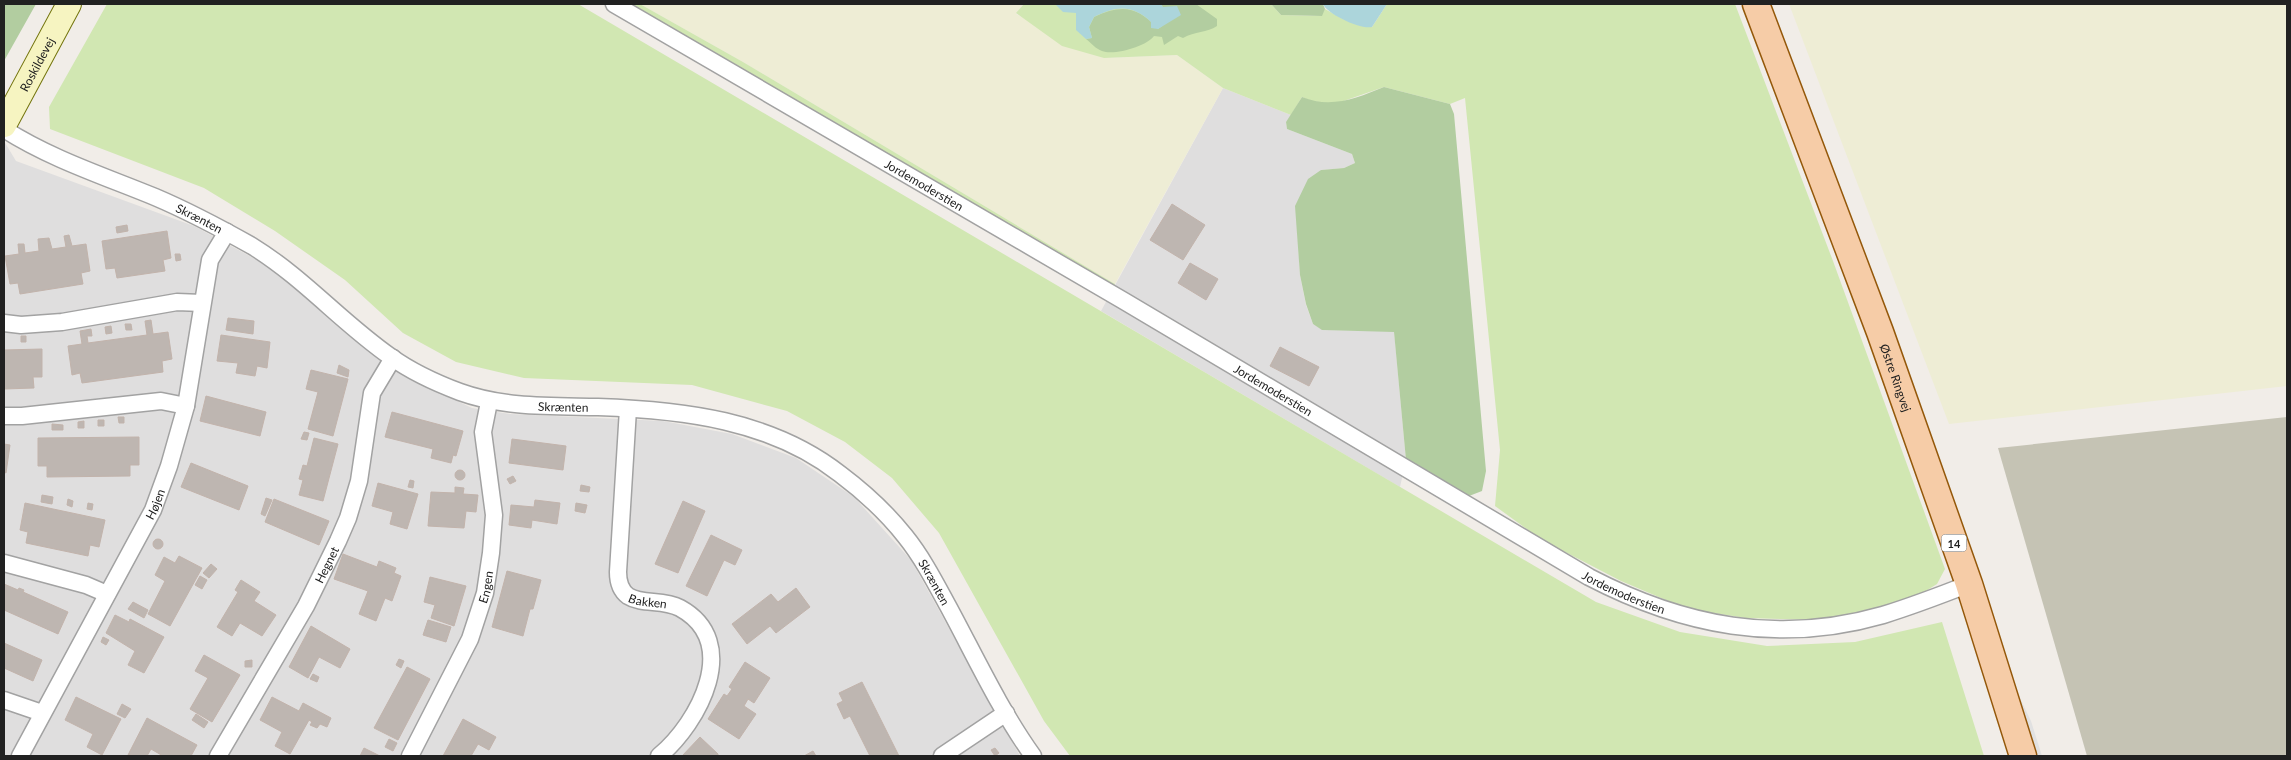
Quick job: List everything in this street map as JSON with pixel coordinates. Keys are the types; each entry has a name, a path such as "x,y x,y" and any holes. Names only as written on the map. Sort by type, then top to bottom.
{"main road":[{"name":"Østre Ringvej","path":"1756,4 1864,287 1969,584 2023,756"}],"street":[{"name":"Roskildevej","path":"4,125 70,4"},
{"name":"Jordemoderstien","path":"614,4 1124,301 1589,577 1646,604 1691,618 1730,626 1768,628 1818,627 1882,615 1969,584"},
{"name":"Skrænten","path":"4,129 54,157 157,198 227,232 255,248 305,283 393,358 430,380 489,402 552,407 628,409 723,420 757,430 812,453 880,508 906,537 937,585 1006,713 1033,756"},
{"name":"Højen","path":"20,756 153,510 169,466 186,406 210,260 227,232"},
{"path":"4,323 21,325 62,322 177,302 202,303"},
{"name":"Hegnet","path":"218,756 306,606 338,541 358,481 372,393 393,358"},
{"path":"4,416 22,416 161,401 186,406"},
{"name":"Engen","path":"410,756 470,639 485,593 494,515 493,496 483,432 489,402"},
{"name":"Bakken","path":"628,409 618,572 620,586 623,591 633,598 667,602 688,613 705,631 710,647 710,676 702,701 682,733 659,756"},
{"path":"4,563 86,584 107,594"},
{"path":"4,700 42,714"},
{"path":"942,756 1006,713"}],"shaded area":[{"path":"1223,88 1291,115 1286,122 1287,129 1352,154 1355,163 1344,168 1321,170 1296,206 1300,275 1306,305 1313,324 1323,330 1394,331 1406,460 1400,487 1101,311"},
{"path":"4,141 16,161 194,226 272,268 369,352 432,389 472,408 510,414 663,421 732,434 796,458 854,497 911,560 1020,756 4,756"},
{"path":"2287,417 2287,756 2087,756 1998,448"},
{"path":"2005,667 2031,721 2042,756 2033,756"}],"green space":[{"path":"4,4 36,4 4,61"},
{"path":"107,4 578,4 1596,602 1680,632 1767,646 1855,642 1942,622 1984,756 1070,756 1044,721 939,533 892,478 845,442 787,411 692,385 524,378 456,362 403,333 345,280 275,231 204,188 50,129 49,107"},
{"path":"626,4 640,4 743,62 1115,284 1113,288"},
{"path":"640,4 1024,4 1016,14 1104,58 1177,55 1223,88 1115,284 743,62"},
{"path":"1024,4 1271,4 1281,15 1321,16 1325,9 1343,19 1372,27 1387,4 1735,4 1833,261 1945,569 1937,584 1921,594 1877,608 1819,620 1746,618 1687,609 1621,581 1542,540 1495,506 1500,450 1465,98 1450,104 1384,87 1335,104 1311,101 1302,97 1291,115 1223,88 1177,55 1104,58 1062,46 1016,13"},
{"path":"1161,4 1196,4 1217,19 1217,26 1183,38 1178,36 1164,45 1162,37 1154,36 1138,46 1114,52 1100,50 1086,39 1092,38 1089,27 1094,17 1113,10 1121,9 1136,12 1151,21 1158,29 1169,21"},
{"path":"1271,4 1323,4 1325,9 1322,16 1281,15"},
{"path":"1789,4 2287,4 2287,386 1949,424"},
{"path":"1384,87 1450,104 1454,114 1486,471 1482,491 1469,496 1406,460 1394,332 1322,330 1313,324 1306,304 1300,275 1295,206 1308,179 1321,170 1344,168 1355,163 1352,154 1287,129 1286,122 1302,97 1323,102 1344,101"}],"water":[{"path":"1055,4 1161,4 1163,7 1177,6 1181,15 1158,29 1151,28 1151,22 1137,12 1117,9 1094,17 1089,27 1092,38 1086,39 1076,30 1076,13 1063,12"},
{"path":"1323,4 1387,4 1372,27 1367,27 1353,24 1337,16"}],"building":[{"path":"1172,204 1205,225 1183,260 1150,240"},
{"path":"127,225 128,231 117,233 116,227"},
{"path":"167,231 171,258 163,260 165,271 117,278 115,268 106,269 102,241"},
{"path":"69,235 72,246 86,244 90,271 81,273 83,284 20,294 18,283 10,284 5,256 19,254 18,244 24,244 25,253 39,251 38,239 49,238 52,249 66,247 64,236"},
{"path":"175,254 180,254 181,260 176,261"},
{"path":"1190,263 1218,279 1206,300 1178,283"},
{"path":"228,318 254,321 253,334 226,330"},
{"path":"151,320 153,334 168,332 172,359 162,361 163,372 82,383 80,373 72,375 68,346 82,344 80,331 91,329 92,336 87,336 88,343 147,335 145,321"},
{"path":"125,324 131,324 132,330 126,330"},
{"path":"111,326 112,333 106,334 105,327"},
{"path":"221,335 270,342 267,368 257,366 255,376 236,373 238,363 217,361"},
{"path":"21,336 26,336 26,342 21,342"},
{"path":"1280,347 1319,367 1309,386 1270,366"},
{"path":"42,349 42,377 33,377 34,388 4,389 4,350"},
{"path":"339,365 349,370 348,377 337,373"},
{"path":"311,370 348,379 333,436 308,429 318,392 306,389"},
{"path":"206,396 266,412 260,436 200,421"},
{"path":"392,412 463,431 456,456 453,455 451,463 431,458 433,449 385,437"},
{"path":"118,417 124,417 124,423 119,423"},
{"path":"98,420 104,420 104,426 98,426"},
{"path":"84,421 84,428 78,428 78,422"},
{"path":"52,424 63,425 63,430 52,430"},
{"path":"304,432 309,433 307,440 301,439"},
{"path":"139,437 139,465 130,465 130,476 47,477 47,466 38,466 38,438"},
{"path":"314,438 338,444 323,501 299,495 303,480 299,479 303,465 307,466"},
{"path":"512,439 566,446 563,470 509,463"},
{"path":"4,444 10,445 6,473 4,472"},
{"path":"191,463 248,486 239,510 181,487"},
{"path":"460,470 465,475 460,480 455,475"},
{"path":"513,476 516,481 510,484 507,479"},
{"path":"410,480 414,481 413,488 408,487"},
{"path":"378,483 418,494 407,529 390,524 393,512 372,506"},
{"path":"581,485 590,487 589,492 580,491"},
{"path":"455,487 464,488 463,494 478,495 476,512 466,511 464,528 428,526 431,492 455,493"},
{"path":"42,495 53,497 52,504 41,502"},
{"path":"266,498 272,500 265,516 261,514"},
{"path":"68,499 73,501 72,507 67,505"},
{"path":"274,499 329,521 319,545 265,522"},
{"path":"535,500 560,503 557,524 532,520 531,528 509,525 511,505 534,507"},
{"path":"683,501 705,511 678,573 655,564"},
{"path":"25,503 105,520 99,547 90,545 88,556 26,543 28,532 20,530"},
{"path":"88,503 93,504 92,510 87,509"},
{"path":"576,503 587,505 585,513 575,511"},
{"path":"711,535 742,550 735,565 724,560 707,596 686,586"},
{"path":"156,539 160,539 163,544 162,548 156,549 153,546 153,542"},
{"path":"343,554 377,567 379,561 396,568 394,573 401,576 392,601 385,598 376,621 359,614 368,591 334,579"},
{"path":"179,556 202,568 170,626 148,614 165,581 155,575 164,557 175,563"},
{"path":"211,564 217,569 209,578 203,573"},
{"path":"507,571 541,580 533,609 530,609 523,636 492,627"},
{"path":"200,576 207,580 202,589 195,585"},
{"path":"430,577 466,586 454,626 431,618 435,605 424,602"},
{"path":"241,580 260,592 254,601 276,615 262,636 240,623 232,636 217,627 238,592 235,590"},
{"path":"4,584 18,590 19,588 24,590 23,592 68,612 58,634 4,610"},
{"path":"796,588 810,607 776,633 770,626 747,644 732,624 771,594 778,602"},
{"path":"133,602 148,610 144,618 128,609"},
{"path":"115,615 129,622 130,619 164,637 144,673 128,665 135,651 106,633"},
{"path":"428,620 451,627 446,642 423,635"},
{"path":"311,626 350,649 340,668 319,657 308,678 289,667"},
{"path":"103,637 109,640 106,645 101,642"},
{"path":"4,643 42,660 33,681 4,668"},
{"path":"204,655 240,675 212,722 190,709 208,678 195,671"},
{"path":"399,659 404,661 401,668 396,665"},
{"path":"252,660 252,667 245,667 245,661"},
{"path":"745,662 770,678 754,703 748,699 744,706 756,714 739,739 708,719 724,694 727,696 732,689 729,687"},
{"path":"407,667 430,679 398,740 374,728"},
{"path":"313,674 319,677 317,682 310,679"},
{"path":"862,682 899,756 870,756 850,716 844,719 837,704 843,701 839,693"},
{"path":"76,697 121,719 102,755 87,747 93,734 65,720"},
{"path":"272,697 299,711 303,703 331,718 327,727 320,724 317,728 310,725 312,722 309,720 290,754 275,746 282,732 260,720"},
{"path":"122,704 131,709 125,718 117,714"},
{"path":"196,714 208,722 204,728 192,720"},
{"path":"147,718 197,745 191,756 163,756 151,749 147,756 128,755"},
{"path":"463,719 496,737 489,750 478,744 471,756 443,756"},
{"path":"700,737 718,756 682,756"},
{"path":"389,739 397,743 393,751 385,747"},
{"path":"364,748 380,756 360,756"},
{"path":"995,748 999,753 995,756 991,750"},
{"path":"813,751 816,756 804,756"}]}
